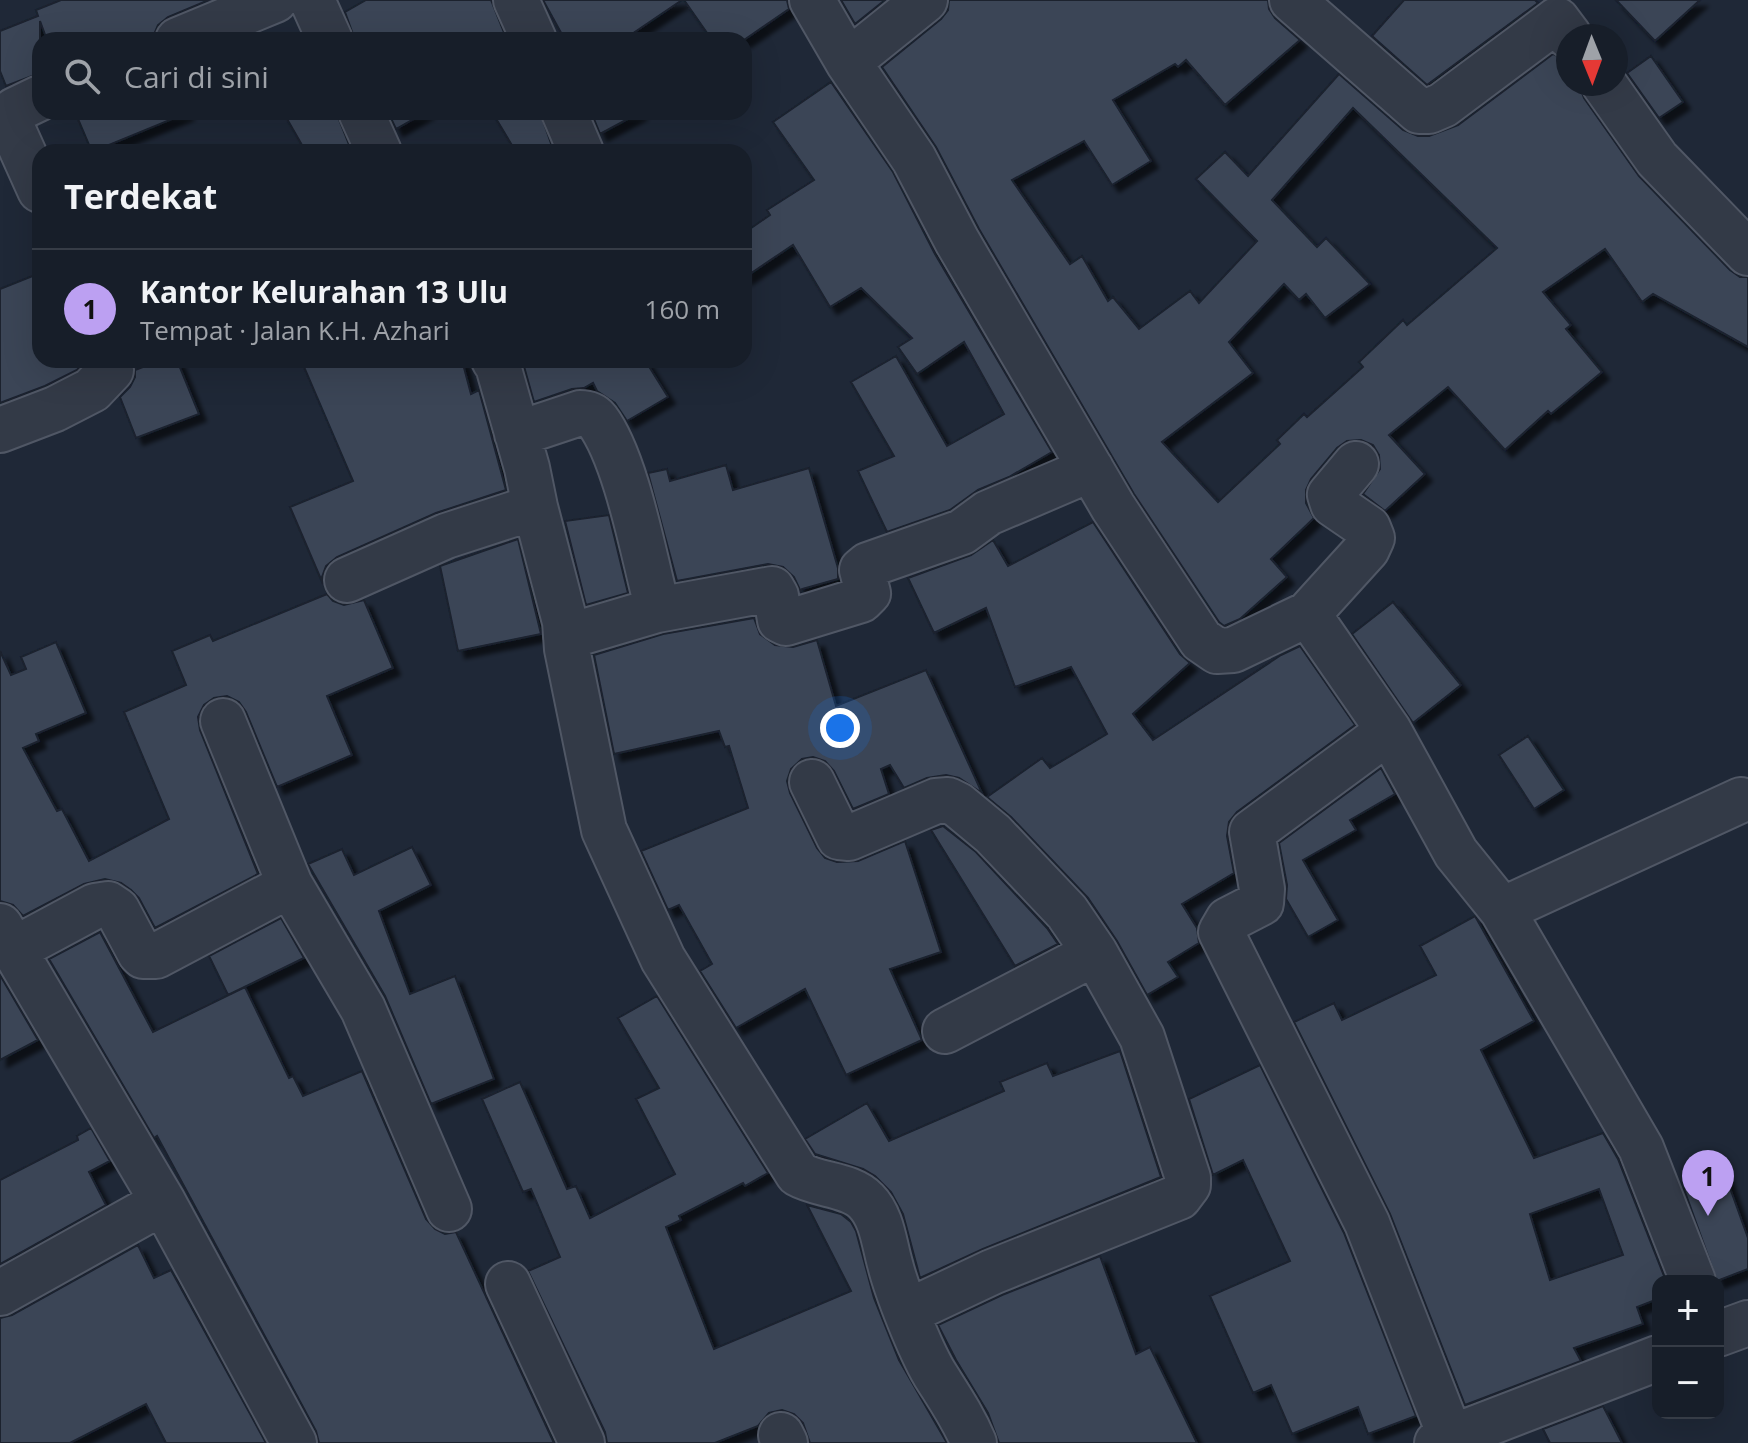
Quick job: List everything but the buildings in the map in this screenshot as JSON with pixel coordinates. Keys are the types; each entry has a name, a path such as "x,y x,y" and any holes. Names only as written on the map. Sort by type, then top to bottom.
{"street":[{"path":"197,32 275,0"},
{"path":"312,0 326,32"},
{"path":"516,0 530,32"},
{"path":"812,0 848,62 914,159 957,241 1091,469 1201,640 1217,651 1233,650 1308,614 1367,549 1372,533 1330,499 1356,464"},
{"path":"1292,0 1419,111 1429,111 1443,105 1557,20 1560,24"},
{"path":"848,62 920,3"},
{"path":"1612,96 1657,159 1739,229"},
{"path":"22,169 11,129 11,114 32,102"},
{"path":"365,120 375,144"},
{"path":"567,120 578,144"},
{"path":"0,430 55,409 92,390 109,368"},
{"path":"496,368 517,434 565,622 567,649 604,830 663,959 798,1174 810,1181 855,1192 868,1202 882,1229 890,1267 932,1370 960,1411 974,1443"},
{"path":"517,434 580,413 596,418 618,459 657,610"},
{"path":"566,637 657,610 772,589 780,620 786,623 861,600 868,593 862,570 868,565 962,532 988,513 1091,469"},
{"path":"347,580 446,536 535,507"},
{"path":"1308,614 1389,731 1456,853 1502,910 1641,1148 1691,1275"},
{"path":"223,721 290,885 363,1009 449,1209"},
{"path":"1389,731 1252,832 1262,889 1261,903 1228,920 1221,932 1367,1223 1444,1440 1516,1430 1652,1361"},
{"path":"812,782 842,838 849,838 936,801 948,800 958,805 993,834 1067,912 1095,953 1142,1037 1188,1185 1179,1197 992,1272 907,1312"},
{"path":"1502,910 1741,800"},
{"path":"290,885 156,956 140,953 117,910 108,904 5,937 163,1202 294,1443"},
{"path":"945,1031 1095,953"},
{"path":"0,1293 163,1202"},
{"path":"508,1284 582,1443"},
{"path":"1724,1332 1748,1323"}],"place":[{"name":"Kantor Kelurahan 13 Ulu","path":"1708,1216"}]}
